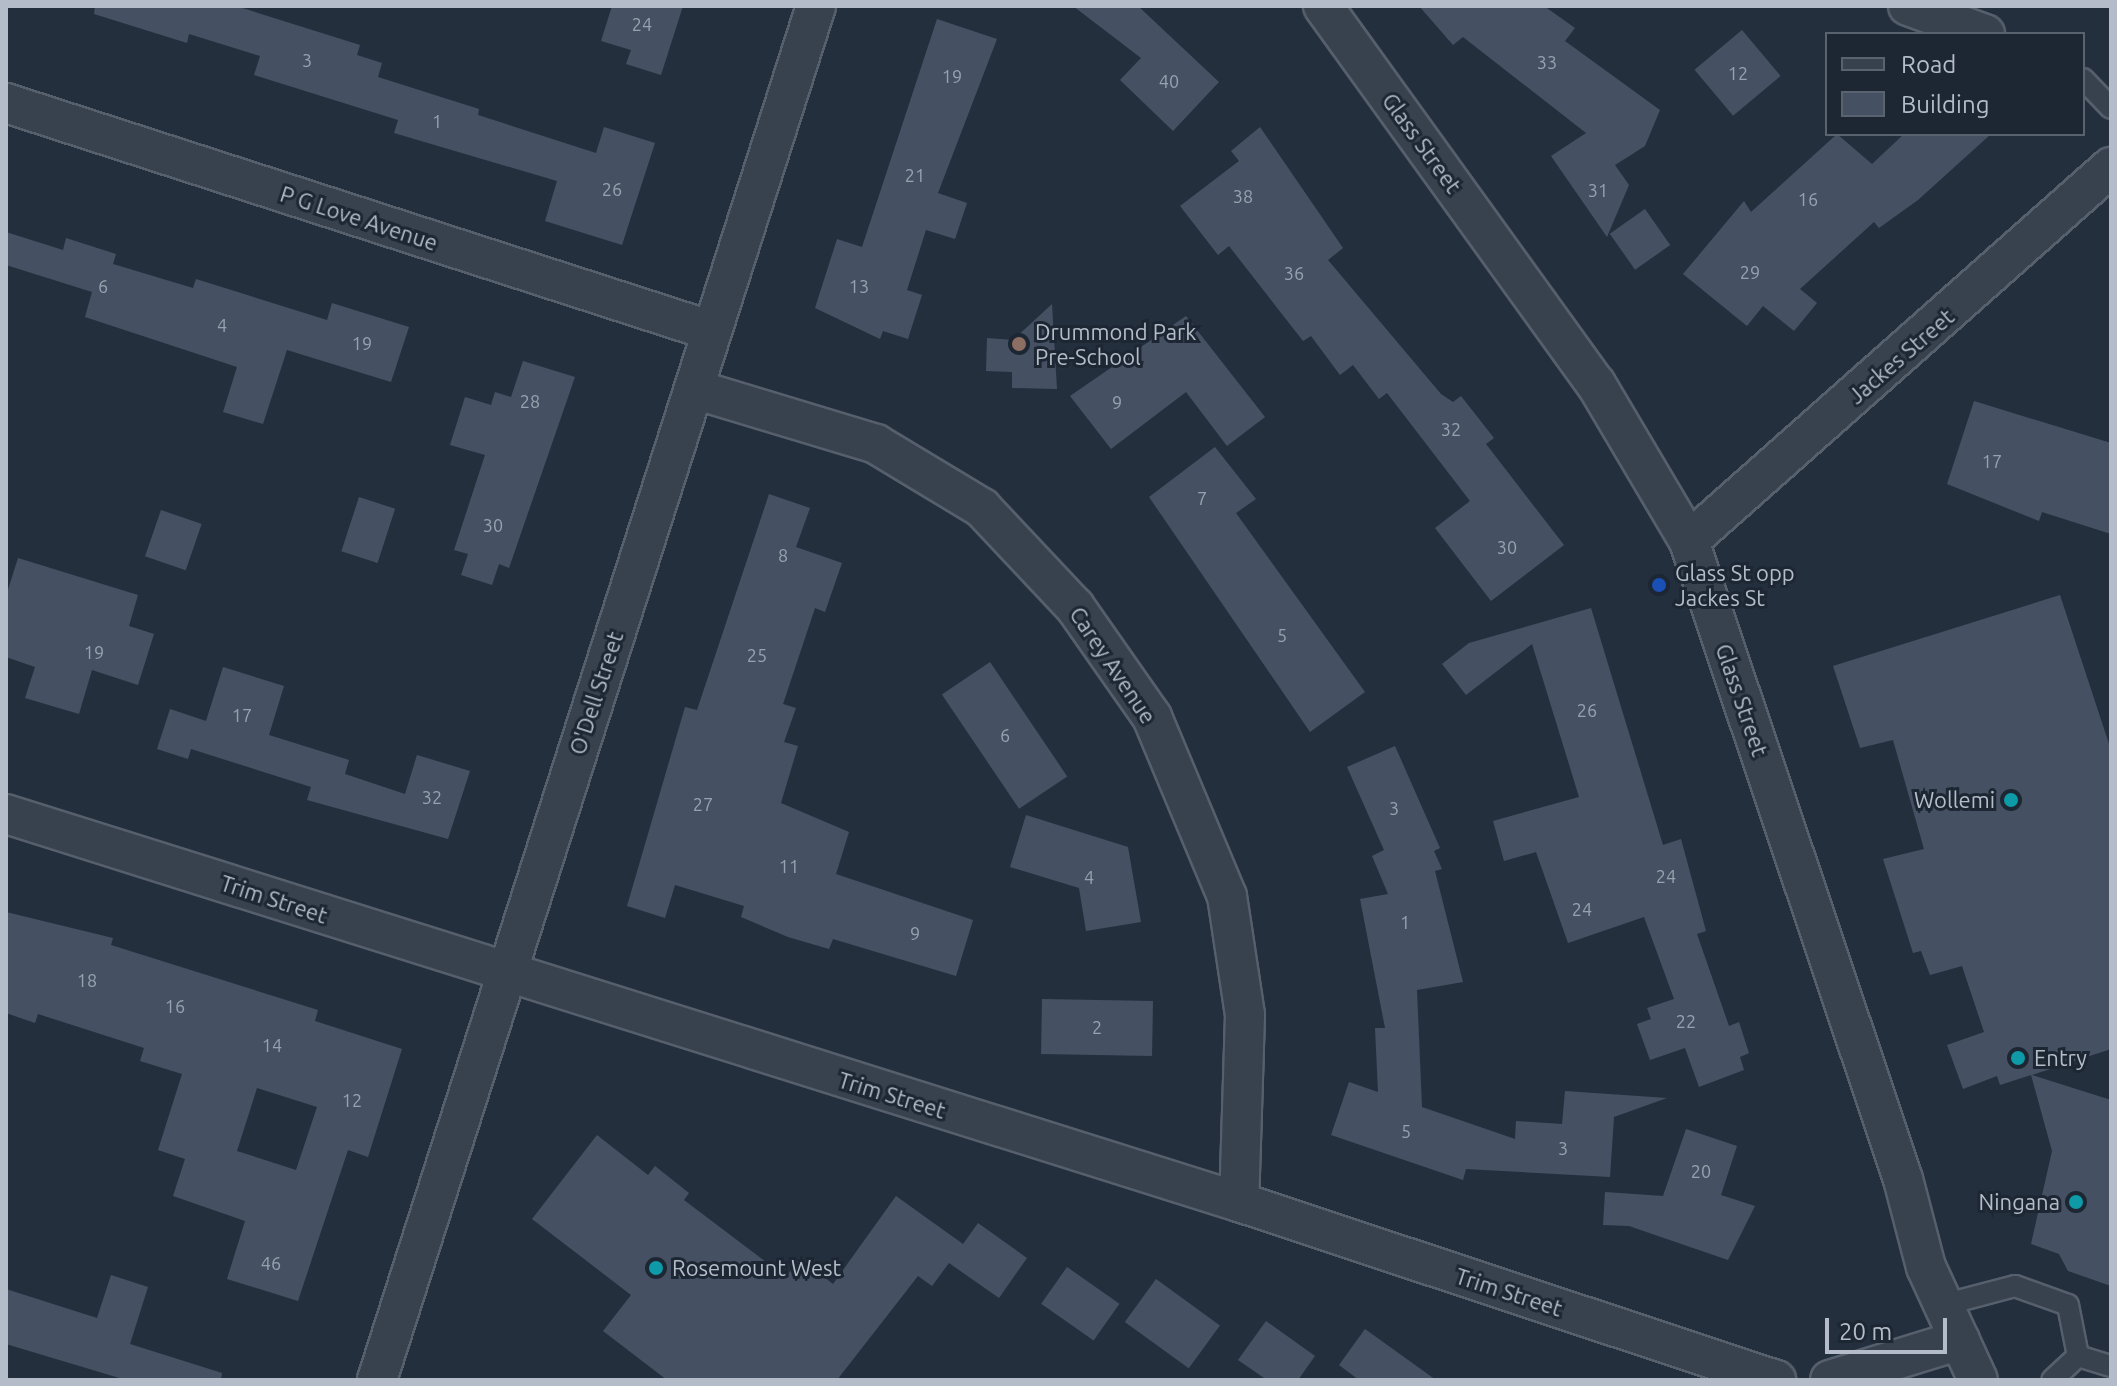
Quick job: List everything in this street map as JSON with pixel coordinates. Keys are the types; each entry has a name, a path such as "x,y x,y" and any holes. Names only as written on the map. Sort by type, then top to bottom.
{"street":[{"name":"O'Dell Street","path":"377,1380 816,6"},
{"name":"Glass Street","path":"1323,6 1596,384 1689,541 1943,1305 1978,1380"},
{"path":"1908,6 1980,32"},
{"name":"P G Love Avenue","path":"6,103 712,331"},
{"name":"Jackes Street","path":"1689,541 2111,167"},
{"name":"Carey Avenue","path":"694,389 876,444 982,508 1075,607 1152,717 1227,896 1245,1015 1239,1202"},
{"name":"Trim Street","path":"6,814 1239,1202 1776,1380"},
{"path":"1830,1380 1960,1340"}],"lane":[{"path":"2085,81 2111,108"},
{"path":"1943,1305 2015,1286 2068,1305 2078,1356"},
{"path":"2078,1356 2111,1366"},
{"path":"2052,1380 2078,1356"}],"building":[{"path":"95,6 236,6 360,45 357,55 382,63 378,77 479,109 478,115 596,153 604,127 655,143 622,245 545,221 557,181 394,133 398,120 254,75 260,56 189,34 187,43 94,14"},
{"path":"612,6 683,6 661,75 626,64 631,50 601,41"},
{"path":"1073,6 1138,6 1219,82 1173,131 1120,80 1141,58"},
{"path":"1419,6 1544,6 1575,28 1565,41 1660,110 1645,146 1615,165 1629,185 1607,237 1551,156 1586,133 1463,37 1453,45"},
{"path":"937,19 997,39 938,193 967,203 955,239 926,230 907,290 922,295 908,339 883,331 880,339 815,308 837,239 862,247"},
{"path":"1742,30 1781,76 1733,116 1695,70"},
{"path":"1260,127 1343,248 1328,260 1441,394 1453,402 1461,396 1494,438 1486,444 1564,545 1491,601 1435,528 1470,501 1387,393 1379,399 1353,365 1340,375 1311,336 1303,341 1229,246 1218,255 1180,206 1239,161 1231,151"},
{"path":"1835,136 1839,136 1872,164 1902,136 1989,136 1918,200 1879,228 1874,222 1800,289 1817,303 1794,331 1763,306 1747,326 1683,274 1744,201 1751,212"},
{"path":"1645,209 1670,245 1635,270 1610,234"},
{"path":"6,232 63,250 66,238 116,254 113,264 193,288 196,279 327,320 332,303 409,327 391,382 287,350 263,424 223,412 237,367 85,317 92,292 6,265"},
{"name":"Drummond Park Pre-School","path":"1052,304 1057,389 1012,388 1012,372 986,371 987,338 1013,340"},
{"path":"1186,316 1265,417 1227,446 1186,392 1111,449 1070,396"},
{"path":"523,361 575,377 509,568 499,564 492,585 461,575 468,554 454,550 485,455 450,445 465,397 491,405 495,392 511,397"},
{"path":"1974,401 2111,443 2111,534 2042,512 2039,521 1947,484"},
{"path":"1215,447 1256,499 1236,513 1365,692 1310,732 1149,497"},
{"path":"769,494 810,508 796,547 842,563 825,612 815,608 783,704 796,708 784,742 798,746 781,803 849,832 836,874 973,920 956,976 833,939 829,949 788,937 741,917 744,906 675,885 665,918 627,906 685,707 697,710"},
{"path":"359,497 395,509 378,563 341,551"},
{"path":"161,510 202,524 186,570 145,556"},
{"path":"18,558 138,595 129,626 154,634 138,685 92,670 79,714 25,698 35,667 6,657 6,596"},
{"name":"Wollemi","path":"2060,595 2111,750 2111,1049 2032,1075 2111,1100 2111,1286 2068,1271 2059,1254 2031,1244 2052,1151 2031,1075 2000,1085 1997,1076 1963,1089 1947,1045 1984,1032 1962,966 1930,975 1921,951 1913,953 1883,859 1924,849 1893,740 1860,748 1833,666"},
{"path":"1591,608 1663,845 1681,839 1706,931 1697,934 1729,1026 1739,1022 1749,1053 1740,1057 1744,1070 1699,1087 1685,1048 1650,1060 1637,1024 1651,1019 1647,1008 1674,999 1644,917 1568,943 1536,852 1504,861 1493,821 1579,797 1532,644 1466,695 1442,664 1469,643"},
{"path":"990,662 1067,776 1019,809 942,694"},
{"path":"223,667 284,686 269,735 349,760 345,774 405,794 417,755 470,771 448,839 307,800 311,787 191,749 188,759 157,749 170,709 206,721"},
{"path":"1395,746 1440,848 1434,851 1442,869 1435,871 1463,982 1417,990 1422,1107 1515,1139 1516,1121 1562,1124 1565,1091 1667,1098 1614,1117 1610,1177 1466,1169 1463,1180 1331,1135 1349,1082 1378,1092 1375,1028 1385,1028 1360,899 1388,894 1372,856 1384,850 1347,767"},
{"path":"1026,815 1128,847 1141,922 1086,931 1079,888 1010,867"},
{"path":"6,912 113,938 111,945 318,1010 315,1021 402,1049 368,1157 348,1150 298,1301 227,1279 245,1221 173,1196 185,1159 158,1150 182,1074 140,1061 144,1048 38,1014 35,1023 6,1013","holes":["257,1088 317,1107 296,1170 237,1151"]},
{"path":"1042,999 1153,1001 1152,1056 1041,1054"},
{"path":"1686,1129 1737,1146 1721,1195 1755,1206 1728,1260 1629,1226 1603,1225 1605,1192 1663,1196"},
{"path":"597,1135 648,1175 655,1166 689,1193 684,1200 786,1277 800,1258 833,1284 896,1196 963,1244 978,1223 1027,1258 999,1298 949,1263 932,1286 918,1276 837,1380 667,1380 603,1331 631,1295 532,1219"},
{"path":"1067,1267 1119,1304 1094,1341 1041,1304"},
{"path":"111,1275 148,1287 130,1344 222,1373 221,1380 126,1380 6,1344 6,1289 97,1318"},
{"path":"1156,1279 1220,1325 1189,1368 1125,1322"},
{"path":"1266,1321 1315,1356 1298,1380 1267,1380 1238,1360"},
{"path":"1365,1329 1436,1380 1359,1380 1339,1365"}],"place":[{"name":"Drummond Park Pre-School","path":"1019,344"},
{"name":"Glass St opp Jackes St","path":"1659,585"},
{"name":"Wollemi","path":"2011,800"},
{"name":"Entry","path":"2018,1058"},
{"name":"Ningana","path":"2076,1202"},
{"name":"Rosemount West","path":"656,1268"}]}
